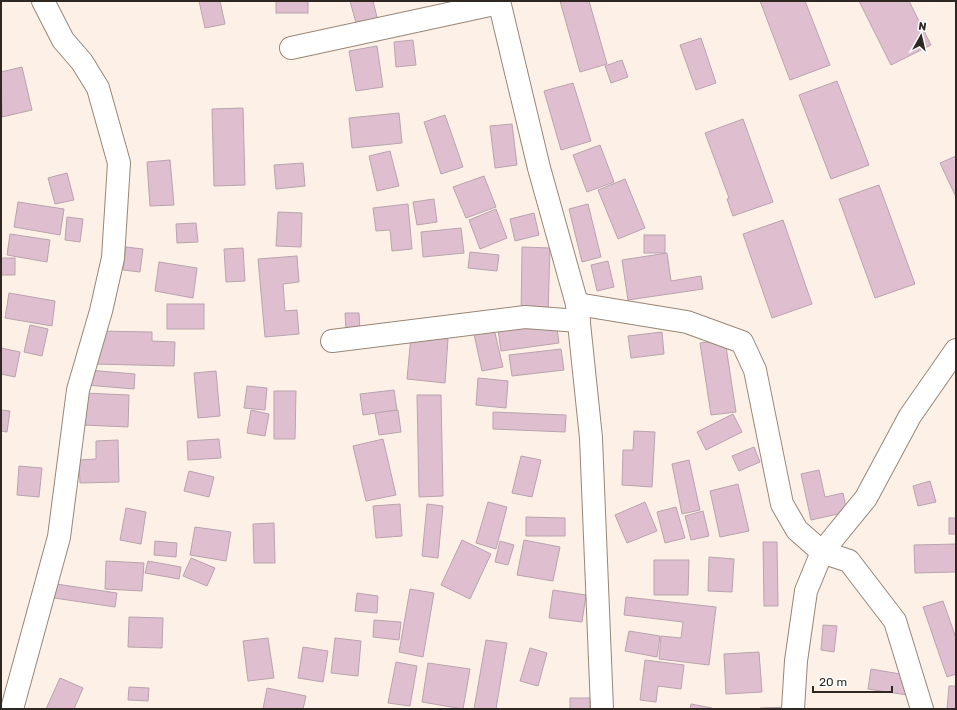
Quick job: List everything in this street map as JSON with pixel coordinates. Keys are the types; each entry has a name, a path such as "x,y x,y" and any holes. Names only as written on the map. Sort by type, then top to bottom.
{"street":[{"path":"12,709 59,537 78,390 101,311 113,258 119,163 98,88 82,62 63,40 43,1"},
{"path":"291,48 499,2 539,168 578,312 591,438 602,709"},
{"path":"332,341 525,317 578,312 687,322 742,342 755,370 782,504 798,530 822,552 849,561 895,621 922,709"},
{"path":"793,709 796,661 806,591 822,552 866,498 910,416 956,350"}],"building":[{"path":"199,1 220,1 225,24 205,28"},
{"path":"276,1 308,1 308,13 276,13"},
{"path":"350,1 373,1 379,25 358,30"},
{"path":"560,1 589,1 607,64 580,72"},
{"path":"760,1 805,1 830,65 790,80"},
{"path":"859,1 909,1 931,45 891,65"},
{"path":"701,38 716,83 696,90 680,45"},
{"path":"413,40 416,65 396,67 394,42"},
{"path":"377,46 383,87 356,91 349,51"},
{"path":"622,60 628,77 611,83 605,66"},
{"path":"22,67 32,110 2,117 1,72"},
{"path":"837,81 869,165 831,179 799,95"},
{"path":"573,83 591,141 561,150 544,91"},
{"path":"243,108 245,185 214,186 212,109"},
{"path":"399,113 402,143 352,148 349,118"},
{"path":"445,115 463,167 441,174 424,122"},
{"path":"743,119 773,202 733,216 727,199 729,198 705,133"},
{"path":"512,124 517,165 495,168 490,126"},
{"path":"600,145 614,182 587,192 573,155"},
{"path":"390,151 399,186 377,191 369,156"},
{"path":"956,156 956,197 940,163"},
{"path":"170,160 174,205 150,206 147,162"},
{"path":"303,163 305,186 276,189 274,165"},
{"path":"67,173 74,200 55,204 48,178"},
{"path":"484,176 496,207 466,218 453,187"},
{"path":"625,179 645,228 618,239 598,190"},
{"path":"879,185 915,284 875,298 839,199"},
{"path":"434,199 437,222 417,225 413,202"},
{"path":"18,202 64,209 60,235 14,227"},
{"path":"408,204 412,249 392,251 390,230 376,231 373,208"},
{"path":"588,204 601,257 582,262 569,209"},
{"path":"496,209 507,238 480,249 469,220"},
{"path":"278,212 302,213 301,247 276,246"},
{"path":"534,213 539,235 515,241 510,219"},
{"path":"67,217 83,219 80,242 65,240"},
{"path":"783,220 812,304 772,318 743,234"},
{"path":"196,223 198,242 177,243 176,224"},
{"path":"461,228 464,253 423,257 421,232"},
{"path":"10,234 50,240 47,262 7,255"},
{"path":"644,235 665,235 665,253 644,253"},
{"path":"126,247 143,249 140,272 123,270"},
{"path":"522,247 550,248 548,315 521,315"},
{"path":"243,248 245,281 226,282 224,249"},
{"path":"470,252 499,255 497,271 468,268"},
{"path":"667,253 671,281 701,276 703,289 628,300 622,260"},
{"path":"297,256 299,282 283,284 285,311 297,310 299,334 265,337 258,259"},
{"path":"1,258 15,258 15,275 1,275"},
{"path":"608,261 614,287 597,291 591,265"},
{"path":"159,262 197,268 193,298 155,291"},
{"path":"9,293 55,301 52,326 5,318"},
{"path":"167,304 204,304 204,329 167,329"},
{"path":"345,313 359,313 360,331 346,332"},
{"path":"556,321 559,343 501,351 498,329"},
{"path":"30,325 48,329 42,356 24,352"},
{"path":"494,329 503,367 482,371 474,334"},
{"path":"96,331 152,332 152,341 175,342 174,366 95,364"},
{"path":"662,332 664,354 631,358 628,336"},
{"path":"411,336 448,339 445,383 407,379"},
{"path":"725,340 736,412 711,415 700,343"},
{"path":"1,348 20,352 15,377 1,374"},
{"path":"561,349 564,370 512,376 509,355"},
{"path":"88,370 135,374 134,389 86,385"},
{"path":"216,371 220,416 198,418 194,373"},
{"path":"478,378 508,381 506,408 476,405"},
{"path":"247,386 267,388 265,410 244,408"},
{"path":"394,390 397,410 363,415 360,394"},
{"path":"274,391 296,391 295,439 274,439"},
{"path":"84,393 129,395 128,427 83,425"},
{"path":"417,395 441,395 443,496 419,497"},
{"path":"1,410 10,411 7,432 1,431"},
{"path":"251,410 269,414 265,436 247,433"},
{"path":"398,410 401,432 379,435 375,413"},
{"path":"493,412 566,415 565,432 493,429"},
{"path":"733,414 742,432 706,450 697,432"},
{"path":"634,431 655,432 652,487 622,485 623,450 633,450"},
{"path":"219,439 221,458 188,460 187,441"},
{"path":"383,439 396,495 366,501 353,446"},
{"path":"118,440 119,482 80,483 79,460 96,459 96,441"},
{"path":"754,447 760,462 739,471 732,456"},
{"path":"521,456 541,460 532,497 512,493"},
{"path":"689,460 700,510 682,514 672,464"},
{"path":"19,466 42,468 39,497 17,495"},
{"path":"819,470 825,497 843,493 847,512 811,520 801,474"},
{"path":"189,471 214,477 209,497 184,491"},
{"path":"930,481 936,502 918,506 913,486"},
{"path":"738,484 749,531 720,537 710,491"},
{"path":"488,502 507,507 496,549 476,543"},
{"path":"645,502 657,531 627,543 615,515"},
{"path":"400,504 402,536 376,538 373,506"},
{"path":"427,504 443,506 438,558 422,556"},
{"path":"676,507 685,538 665,543 657,512"},
{"path":"126,508 146,512 141,544 120,540"},
{"path":"703,511 709,536 691,540 685,516"},
{"path":"526,517 565,518 565,536 526,536"},
{"path":"949,518 956,518 956,534 949,534"},
{"path":"274,523 275,563 254,563 253,524"},
{"path":"195,527 231,532 226,561 190,555"},
{"path":"462,540 491,554 470,599 441,585"},
{"path":"524,540 560,547 553,581 517,575"},
{"path":"155,541 177,543 176,557 154,555"},
{"path":"500,541 514,545 508,565 495,562"},
{"path":"763,542 777,542 778,606 764,606"},
{"path":"956,544 956,572 915,573 914,545"},
{"path":"709,557 734,559 732,592 708,591"},
{"path":"191,558 215,568 207,586 183,576"},
{"path":"654,560 689,560 688,595 654,595"},
{"path":"106,561 144,563 142,591 105,589"},
{"path":"148,561 181,567 179,579 145,573"},
{"path":"56,584 117,593 115,607 54,598"},
{"path":"410,589 434,593 423,657 399,652"},
{"path":"553,590 586,595 582,622 549,618"},
{"path":"357,593 378,596 377,613 355,611"},
{"path":"626,597 716,607 709,665 659,659 661,636 681,638 683,622 624,615"},
{"path":"943,601 956,638 956,674 947,677 923,607"},
{"path":"129,617 163,618 162,648 128,647"},
{"path":"374,620 401,622 399,640 373,637"},
{"path":"823,625 837,626 834,652 821,650"},
{"path":"629,631 660,636 657,657 625,651"},
{"path":"268,638 274,678 248,681 243,641"},
{"path":"335,638 361,641 358,676 331,673"},
{"path":"486,640 507,643 496,709 474,709"},
{"path":"303,647 328,651 323,682 298,678"},
{"path":"530,648 547,653 538,686 520,681"},
{"path":"759,652 762,692 726,694 724,654"},
{"path":"645,660 684,665 681,689 658,686 656,702 640,700"},
{"path":"396,662 417,666 410,706 388,703"},
{"path":"428,663 470,669 463,709 422,702"},
{"path":"871,669 924,678 920,697 868,689"},
{"path":"60,678 83,688 74,709 46,709"},
{"path":"949,686 956,686 956,709 947,709"},
{"path":"129,687 149,688 148,701 128,700"},
{"path":"267,688 306,696 303,709 263,709"},
{"path":"570,698 590,698 590,709 570,709"},
{"path":"691,704 712,708 712,709 690,709"},
{"path":"791,707 791,709 760,709 760,708"}]}
